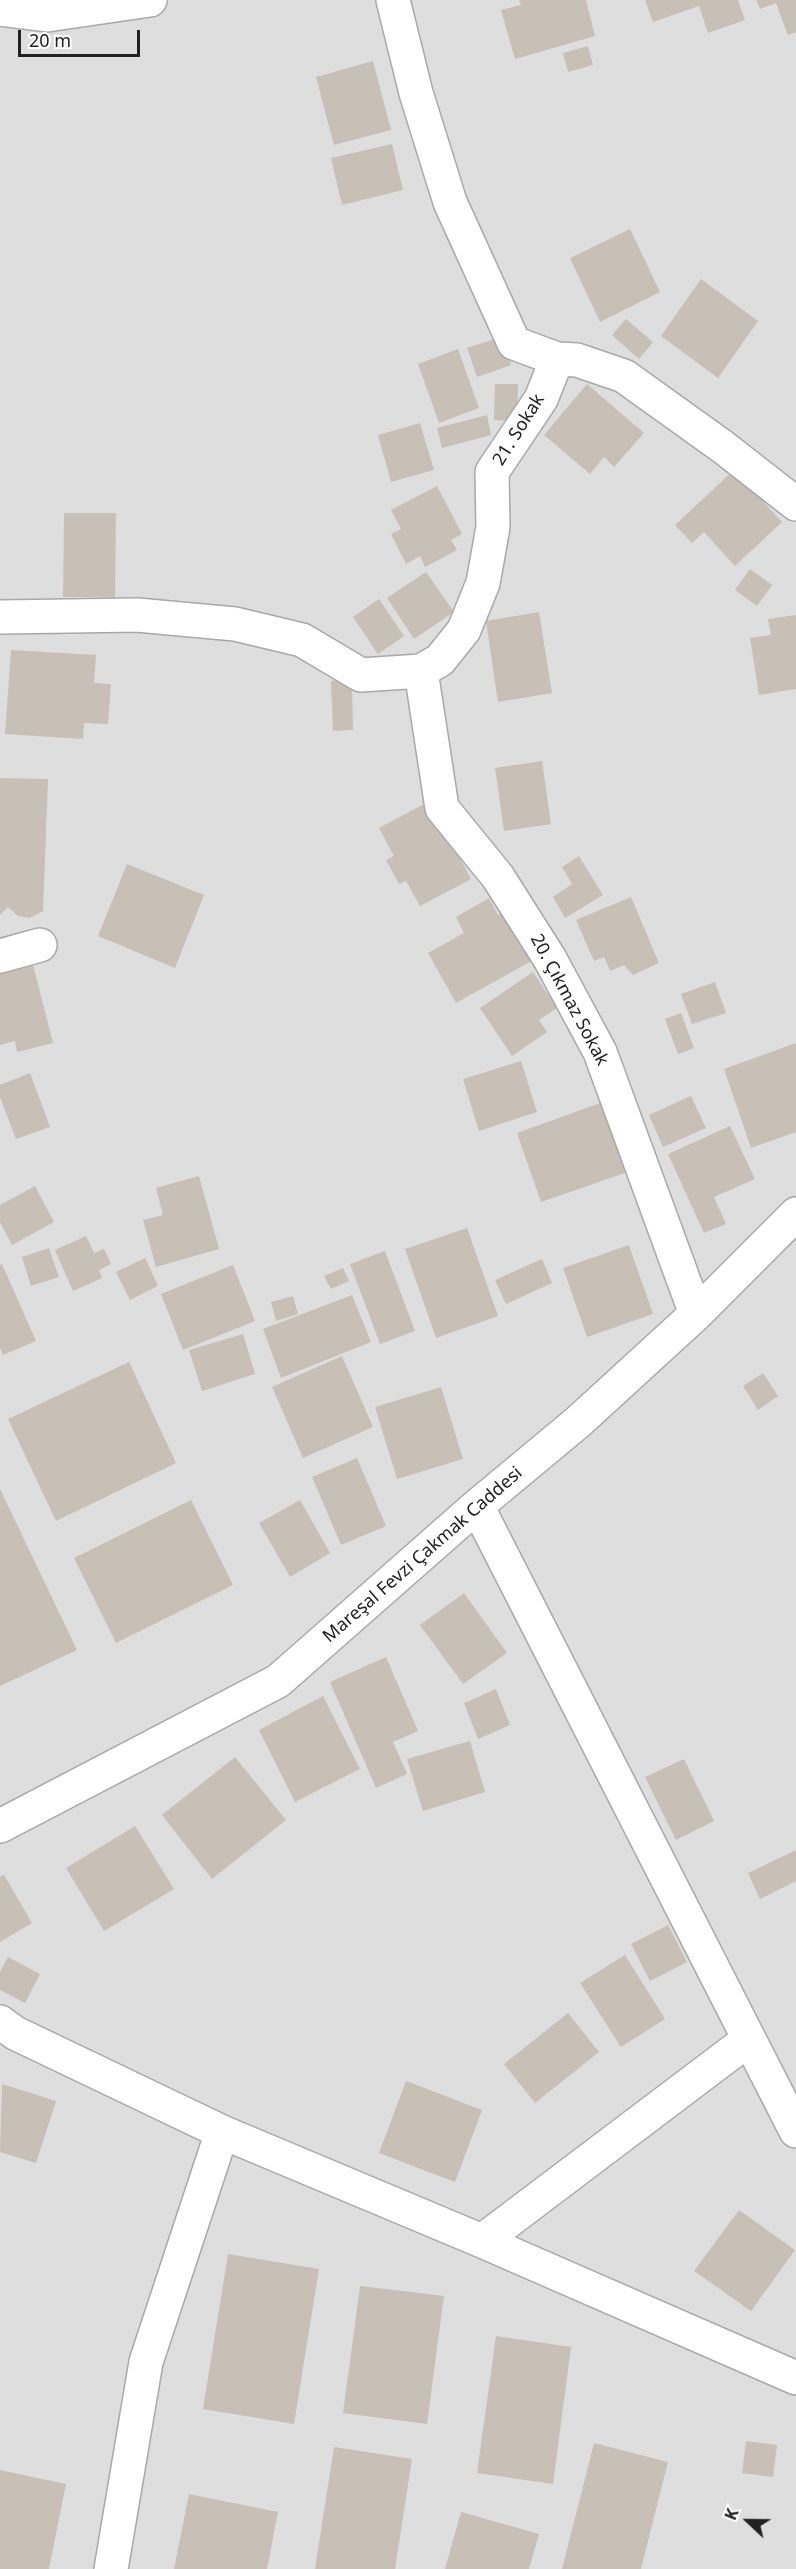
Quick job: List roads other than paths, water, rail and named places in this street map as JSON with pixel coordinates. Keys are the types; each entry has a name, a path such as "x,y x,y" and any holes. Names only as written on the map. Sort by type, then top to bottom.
{"street":[{"path":"0,9 47,15 150,0"},
{"path":"393,0 416,93 450,202 514,343 557,358 577,360 624,376 723,447 796,504"},
{"name":"21. Sokak","path":"422,671 440,660 464,630 483,583 493,527 492,472 542,399 557,358"},
{"path":"2,617 137,615 236,624 302,640 361,675 422,671"},
{"name":"20. Çıkmaz Sokak","path":"422,671 442,808 498,877 550,959 600,1052 696,1314"},
{"path":"0,956 40,945"},
{"name":"Mareşal Fevzi Çakmak Caddesi","path":"0,1826 278,1681 477,1506 578,1422 696,1314 796,1214"},
{"path":"477,1506 796,2131"},
{"path":"0,2022 15,2033 222,2133 482,2241 796,2378"},
{"path":"482,2241 748,2040"},
{"path":"111,2569 146,2362 222,2133"}]}
